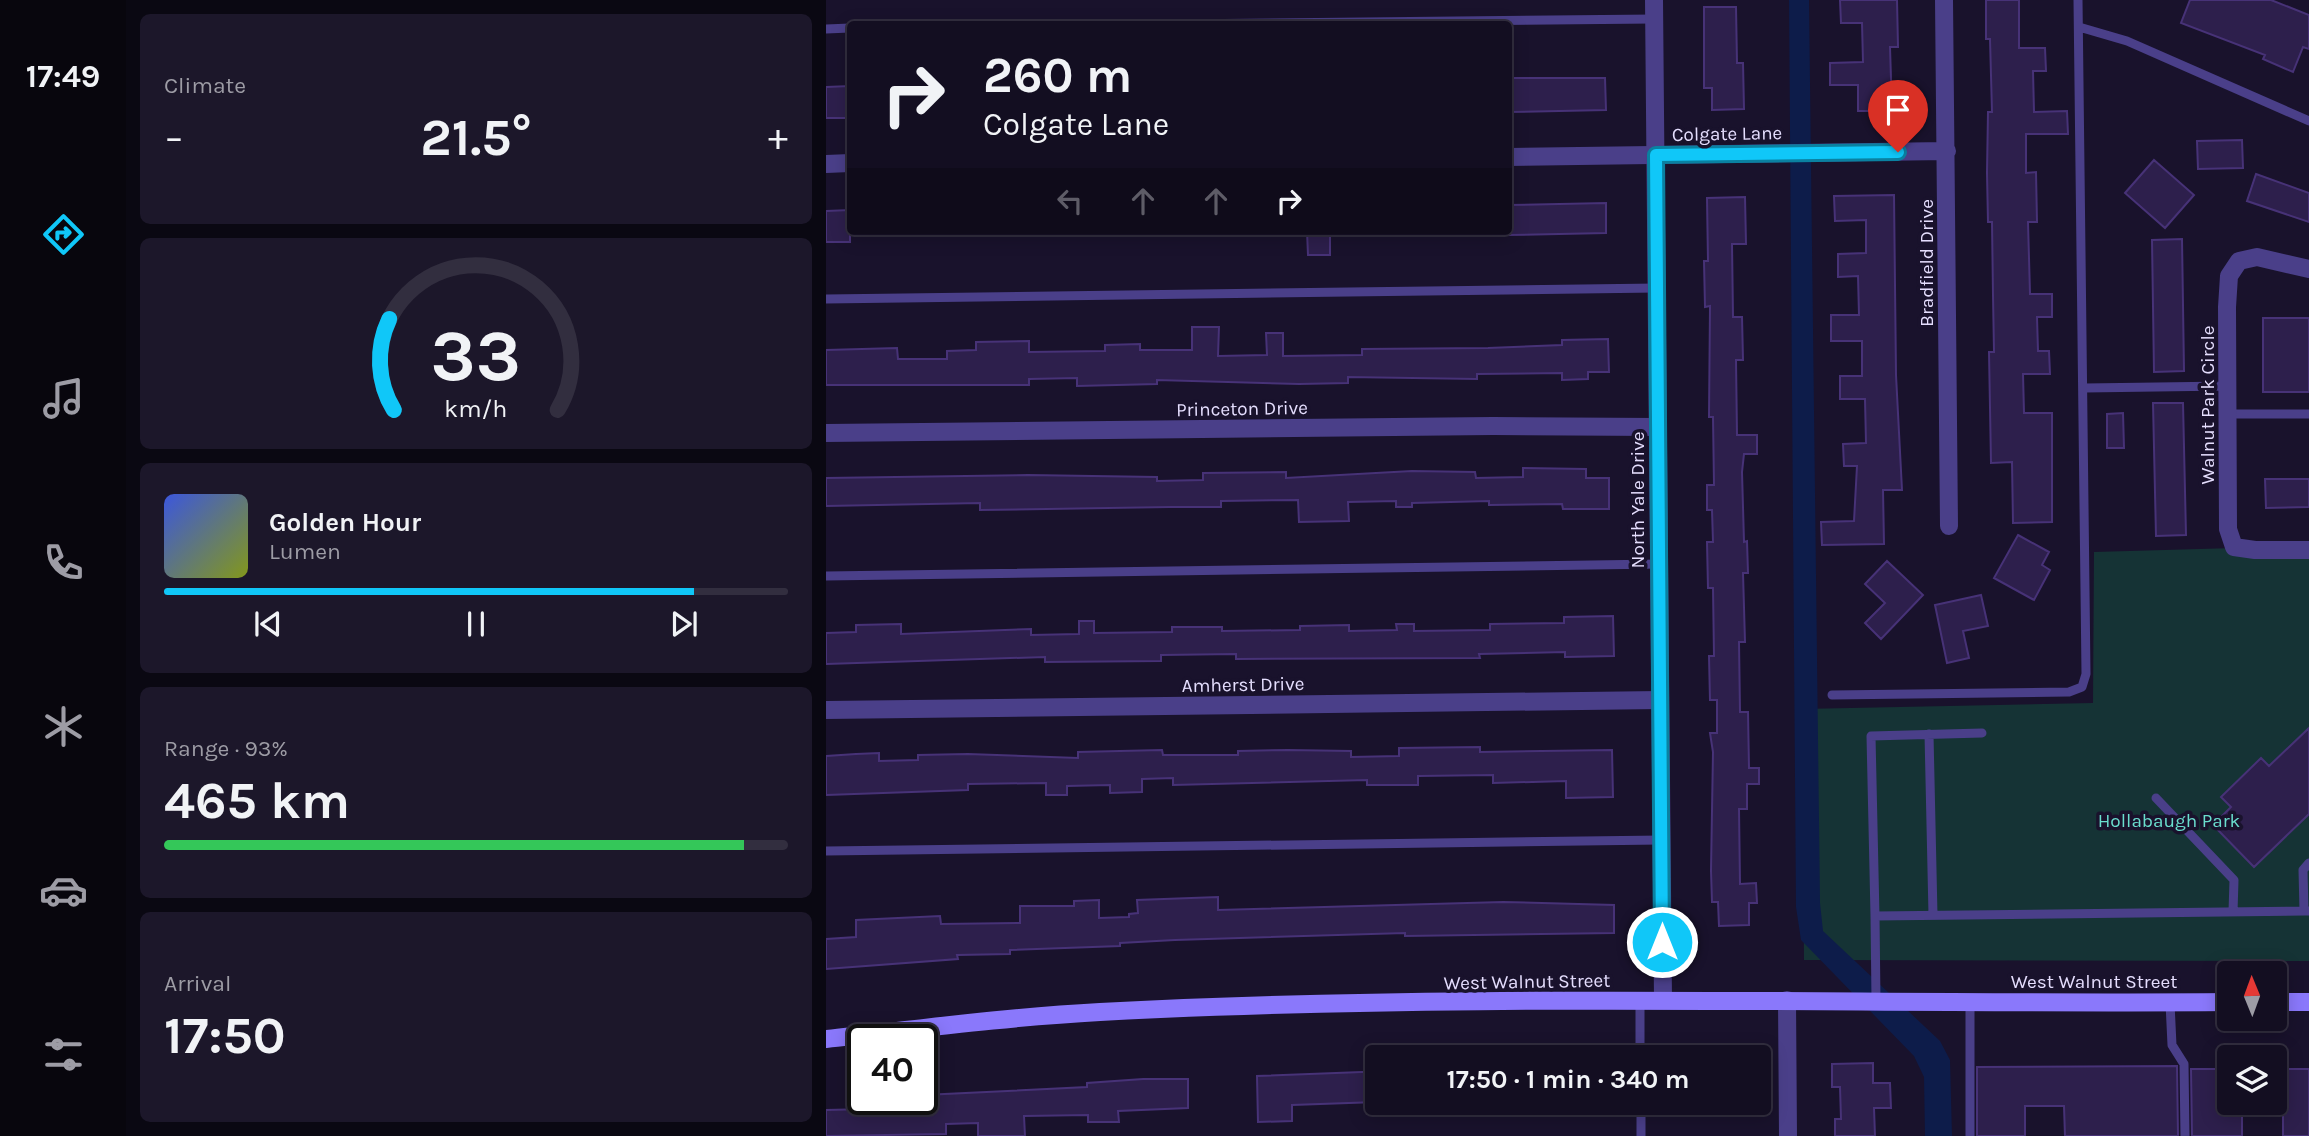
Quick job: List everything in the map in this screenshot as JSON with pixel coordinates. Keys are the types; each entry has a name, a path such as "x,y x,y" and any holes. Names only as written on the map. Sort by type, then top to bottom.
{"main road":[{"name":"West Walnut Street","path":"826,1039 1098,1012 1663,1000 2217,1002"},
{"path":"2287,1002 2309,1002"}],"street":[{"name":"North Yale Drive","path":"1654,0 1663,1000"},
{"name":"Bradfield Drive","path":"1944,0 1950,526"},
{"name":"Colgate Lane","path":"1512,157 1947,151"},
{"path":"826,164 847,163"},
{"name":"Walnut Park Circle","path":"2309,269 2257,257 2239,261 2229,276 2228,287 2228,529 2234,547 2255,551 2309,550"},
{"name":"Princeton Drive","path":"826,433 1493,426 1658,427"},
{"name":"Amherst Drive","path":"826,710 1660,700"},
{"path":"1787,1000 1788,1136"}],"lane":[{"path":"1832,695 2069,692 2082,687 2086,674 2085,388 2078,0"},
{"path":"1462,21 1654,19"},
{"path":"2079,27 2127,41 2309,121"},
{"path":"826,29 847,28"},
{"path":"826,299 1657,288"},
{"path":"2085,388 2228,386"},
{"path":"2228,414 2309,414"},
{"path":"826,576 1659,564"},
{"path":"1876,1000 1871,736 1982,733"},
{"path":"1929,734 1933,915"},
{"path":"2156,799 2234,880 2234,912"},
{"path":"826,851 1661,840"},
{"path":"1875,916 2307,911 2303,870 2309,863"},
{"path":"1640,1001 1640,1045"},
{"path":"1970,1002 1970,1136"},
{"path":"2170,1003 2172,1045 2184,1064 2185,1136"},
{"path":"1641,1115 1641,1136"}],"green space":[{"name":"Hollabaugh Park","path":"2309,546 2309,961 1804,960 1802,709 2093,703 2094,552"}],"water":[{"path":"1789,0 1809,0 1820,903 1823,931 1940,1041 1950,1060 1952,1136 1925,1136 1924,1077 1914,1056 1801,940 1796,907"}],"building":[{"path":"1840,0 1897,0 1898,47 1890,47 1892,111 1858,111 1858,85 1830,85 1830,63 1863,62 1862,23 1841,23"},
{"path":"1986,0 2019,0 2019,48 2045,48 2046,71 2033,71 2034,112 2067,111 2068,134 2026,134 2026,173 2036,172 2037,222 2028,222 2030,294 2052,294 2052,317 2037,317 2038,351 2049,351 2050,374 2023,374 2024,413 2052,413 2052,522 2013,523 2012,462 1991,463 1989,352 1994,352 1992,222 1988,222 1987,173 1988,112 1992,112"},
{"path":"2190,0 2271,0 2309,15 2309,49 2303,47 2293,72 2263,59 2265,55 2181,23"},
{"path":"1704,7 1736,7 1737,63 1743,63 1744,109 1712,110 1712,88 1704,88"},
{"path":"1512,78 1605,78 1606,110 1512,112"},
{"path":"847,86 847,118 826,118 826,87"},
{"path":"2242,140 2243,168 2198,169 2197,141"},
{"path":"2154,160 2194,195 2165,228 2125,193"},
{"path":"2256,174 2309,193 2309,222 2247,201"},
{"path":"1894,195 1896,375 1902,490 1883,490 1884,544 1822,545 1821,522 1854,521 1857,466 1844,466 1843,444 1866,443 1865,399 1840,399 1840,376 1862,376 1862,341 1831,341 1831,315 1859,315 1858,276 1838,277 1838,254 1866,253 1866,220 1835,221 1834,196"},
{"path":"1745,197 1746,244 1732,244 1733,317 1742,317 1743,360 1736,360 1737,435 1757,435 1757,454 1744,454 1742,472 1744,542 1747,541 1748,573 1743,573 1745,642 1739,642 1740,712 1748,712 1749,768 1759,768 1759,784 1747,784 1747,809 1739,809 1740,884 1756,883 1757,903 1749,903 1749,925 1719,926 1718,902 1712,902 1711,871 1713,752 1710,733 1717,733 1717,700 1710,700 1709,656 1714,656 1713,588 1708,588 1707,542 1713,542 1712,510 1707,510 1707,485 1714,485 1713,417 1709,417 1710,306 1705,307 1704,261 1708,261 1707,198"},
{"path":"1606,203 1606,233 1512,235 1512,205"},
{"path":"847,210 847,235 850,235 850,242 826,242 826,211"},
{"path":"1307,235 1330,235 1330,255 1308,255"},
{"path":"2182,239 2184,371 2154,372 2152,240"},
{"path":"2263,318 2309,318 2309,392 2263,392"},
{"path":"1192,327 1219,327 1218,356 1267,355 1266,333 1283,333 1283,356 1362,355 1362,349 1562,345 1562,340 1608,339 1609,372 1588,372 1588,379 1562,380 1562,373 1477,374 1477,379 1348,377 1348,383 1299,384 1157,380 1157,384 1077,386 1077,378 1029,379 1029,385 826,385 826,350 897,348 898,359 947,359 947,351 976,350 976,342 1029,341 1029,352 1105,351 1105,345 1140,344 1140,350 1192,350"},
{"path":"2153,403 2183,403 2186,535 2156,536"},
{"path":"2123,413 2124,448 2107,448 2107,414"},
{"path":"1523,468 1586,469 1586,478 1609,478 1609,509 1563,509 1562,504 1489,505 1489,501 1412,503 1412,507 1396,507 1396,501 1348,502 1349,521 1299,522 1298,500 1221,501 1221,507 980,510 980,503 826,506 826,478 1028,475 1157,477 1157,481 1203,480 1203,473 1286,472 1286,478 1412,471 1475,472 1476,478 1523,477"},
{"path":"2265,479 2309,479 2309,507 2266,508"},
{"path":"2018,535 2049,552 2042,565 2050,570 2034,600 1994,578"},
{"path":"1887,561 1923,595 1881,639 1865,623 1885,603 1865,584"},
{"path":"1981,595 1988,626 1963,631 1969,658 1947,663 1935,605"},
{"path":"1613,616 1614,656 1565,657 1565,652 1479,654 1480,658 1236,659 1236,654 1161,655 1161,661 1045,662 1045,657 826,664 826,633 856,632 856,625 901,624 901,634 1031,629 1031,635 1079,634 1079,621 1094,621 1094,633 1172,632 1172,627 1222,627 1222,631 1300,630 1300,626 1349,625 1349,631 1397,630 1396,624 1414,624 1414,631 1490,630 1490,624 1564,623 1564,617"},
{"path":"2309,728 2309,814 2254,867 2213,825 2231,807 2221,797 2261,758 2269,766"},
{"path":"1480,747 1480,752 1612,750 1613,797 1566,798 1566,781 1493,783 1493,775 1418,776 1418,785 1367,785 1367,780 1173,785 1173,778 1142,779 1142,792 1110,793 1110,785 1067,786 1067,795 1046,795 1046,783 968,784 968,790 826,795 826,756 879,753 879,761 918,760 918,755 1078,758 1078,752 1162,750 1163,755 1238,755 1238,751 1288,750 1351,751 1351,757 1399,756 1399,748"},
{"path":"1218,897 1218,910 1503,902 1614,905 1614,933 1405,936 1405,933 1175,940 1120,943 1120,946 1010,950 1010,954 957,955 958,959 826,969 826,939 856,937 856,920 940,916 941,924 1020,923 1020,906 1074,906 1074,901 1099,900 1099,918 1129,917 1129,914 1138,913 1137,900"},
{"path":"1873,1063 1873,1083 1890,1083 1891,1108 1874,1108 1875,1136 1835,1136 1835,1119 1841,1119 1840,1087 1832,1087 1832,1064"},
{"path":"2177,1066 2178,1136 2065,1136 2064,1106 2025,1106 2025,1136 1977,1136 1977,1067"},
{"path":"2191,1069 2217,1069 2217,1115 2242,1115 2242,1136 2192,1136"},
{"path":"2287,1069 2309,1069 2309,1136 2283,1136 2283,1115 2287,1115"},
{"path":"1365,1072 1365,1102 1292,1105 1292,1121 1258,1122 1257,1076"},
{"path":"1188,1079 1188,1108 1118,1111 1119,1122 1088,1122 1088,1115 1024,1116 1025,1136 978,1136 978,1123 946,1124 946,1134 826,1136 826,1110 847,1110 847,1115 938,1115 938,1094 1087,1087 1087,1083"}],"route":[{"path":"1662,942 1656,155 1898,152"}]}
